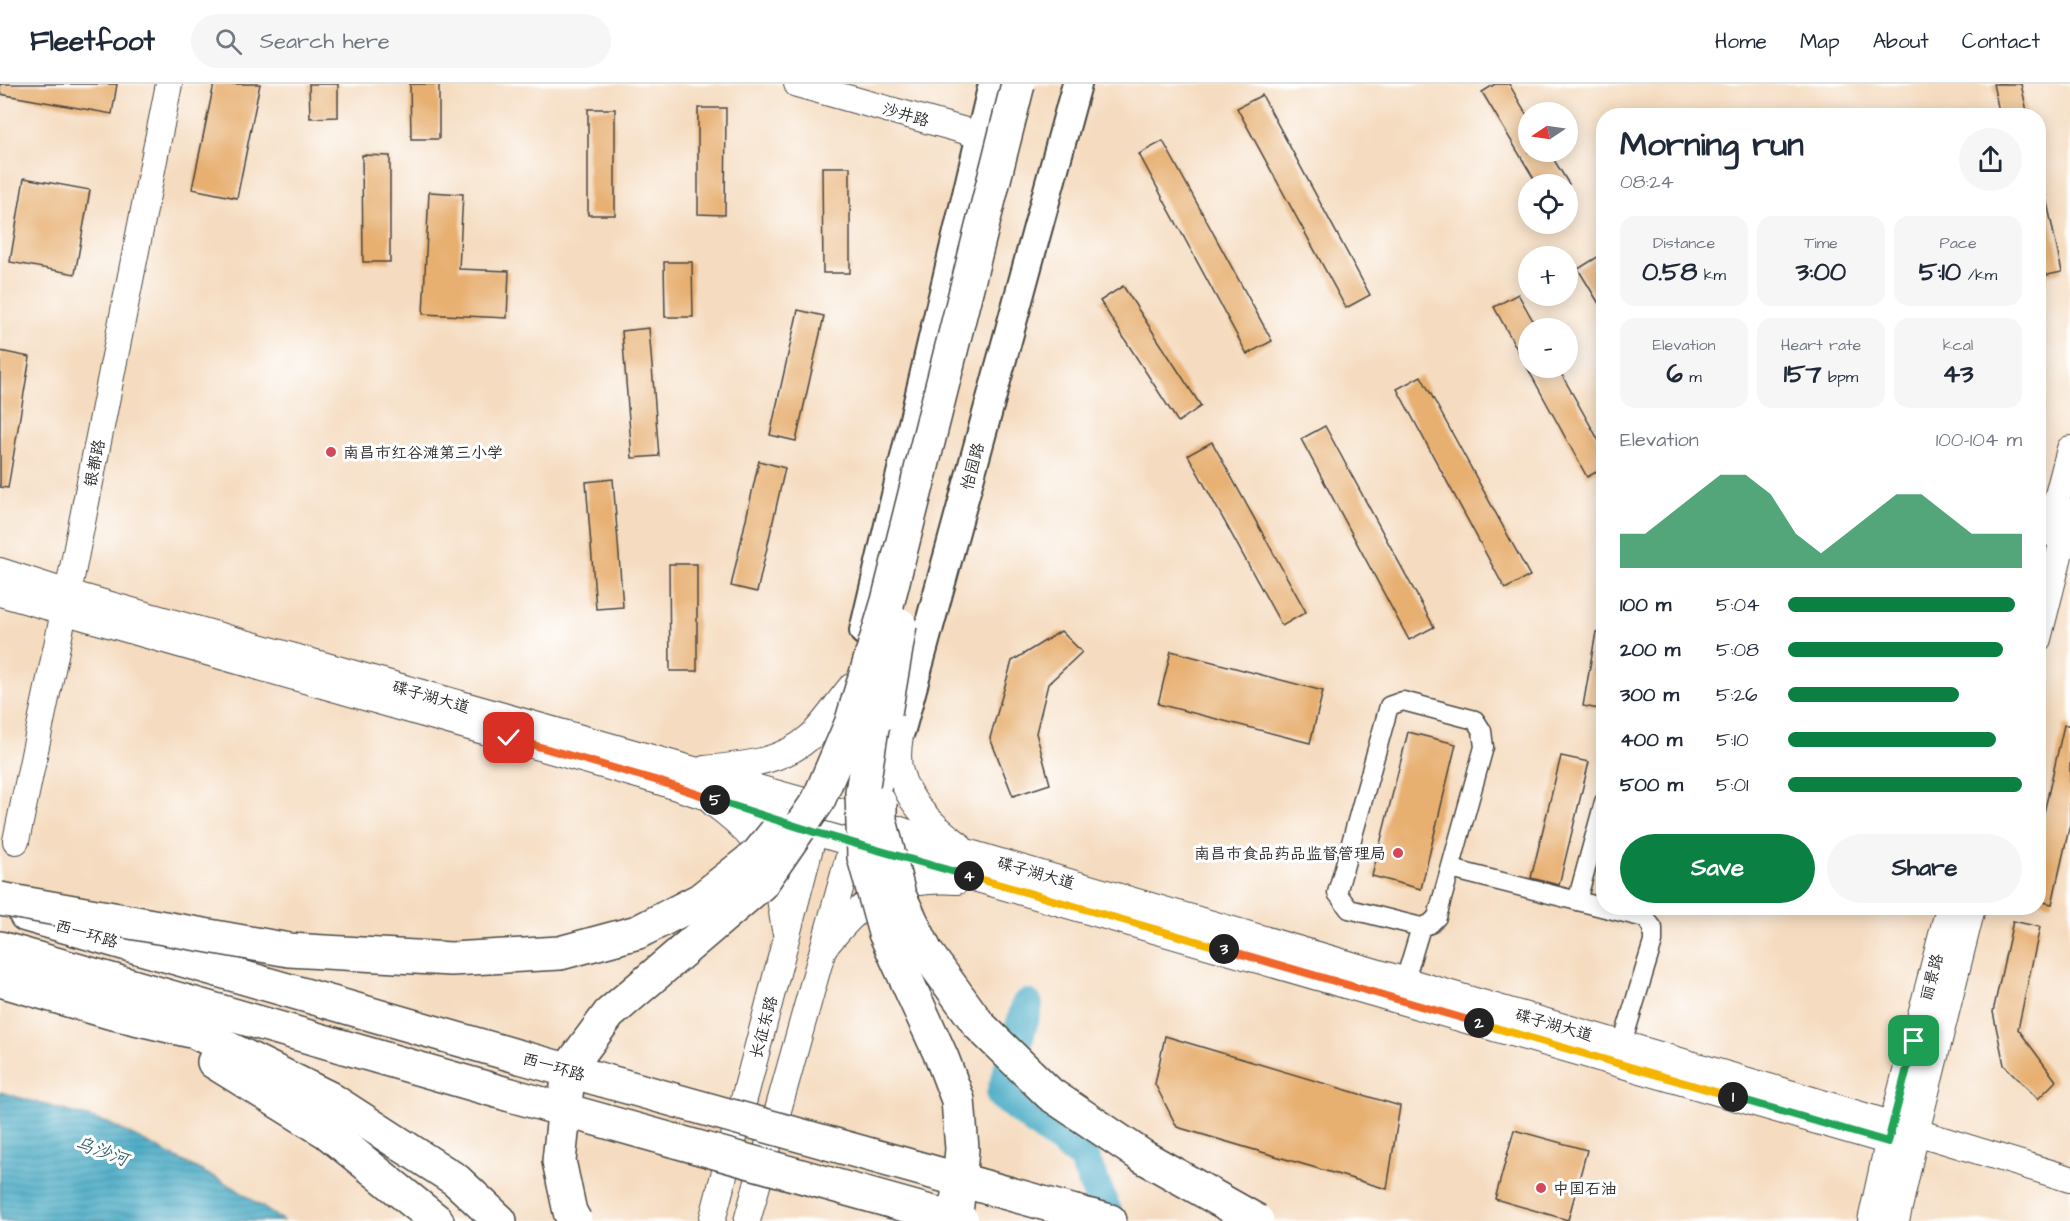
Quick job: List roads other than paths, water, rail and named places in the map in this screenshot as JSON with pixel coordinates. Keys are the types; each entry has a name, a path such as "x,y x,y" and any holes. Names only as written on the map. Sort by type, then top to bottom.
{"highway":[{"path":"949,1221 957,1205 962,1149 958,1100 942,1058 885,933 864,857 862,792 894,613 1018,84"},
{"path":"575,1221 570,1212 559,1161 569,1068 609,1014 760,884 818,801 850,724 894,613 1041,84"},
{"path":"0,898 289,951 451,959 561,953 638,932 700,900 758,854 806,794 839,721 894,613"},
{"path":"894,613 880,738 880,820 899,895 926,952 979,1025 1050,1094 1142,1156 1257,1221"},
{"name":"西一环路","path":"0,908 543,1063 1110,1221"},
{"path":"0,948 507,1094 962,1221"},
{"path":"0,980 110,1012 195,1032 329,1098 456,1180 501,1221"},
{"path":"110,1012 197,1052 327,1132 437,1221"}],"main road":[{"name":"银都路","path":"16,842 169,84"},
{"name":"沙井路","path":"797,84 980,135"},
{"path":"819,820 993,84"},
{"name":"怡园路","path":"858,830 901,729 1077,84"},
{"path":"2046,538 2070,449"},
{"path":"2046,607 2070,512"},
{"name":"碟子湖大道","path":"0,571 66,602 702,795 974,854 1622,1044 1914,1141 2070,1196"},
{"name":"碟子湖大道","path":"0,593 66,602 694,771 819,820"},
{"path":"694,771 758,762 785,754 811,737 851,687"},
{"path":"901,729 898,748 900,772 912,797 938,830 974,854"},
{"path":"702,795 730,815 755,842 767,860 777,886 786,939"},
{"name":"长征东路","path":"712,1221 819,820"},
{"name":"碟子湖大道","path":"858,830 993,883 1890,1133"},
{"path":"747,1221 858,830"},
{"path":"823,949 847,920 879,894 919,881 993,883"},
{"name":"丽景路","path":"1871,1221 1890,1133 1947,915"},
{"name":"丽景路","path":"1896,1221 1970,915"},
{"name":"碟子湖大道","path":"1914,1141 2070,1179"}],"street":[{"path":"1403,701 1474,720 1482,731 1484,747 1437,916 1430,924 1421,927 1349,909 1337,893 1389,706 1403,701"},
{"path":"1577,901 1596,831"},
{"path":"1450,869 1596,906"},
{"path":"1622,1044 1653,942 1653,928 1645,918 1633,915"},
{"path":"1405,980 1421,927"}],"water":[{"name":"乌沙河","path":"0,1092 108,1123 233,1187 283,1221 0,1221"}],"waterway":[{"path":"1027,1005 1002,1095 1083,1157 1110,1221"}],"place":[{"name":"南昌市红谷滩第三小学","path":"331,452"},
{"name":"南昌市食品药品监督管理局","path":"1398,853"},
{"name":"中国石油","path":"1541,1188"}]}
